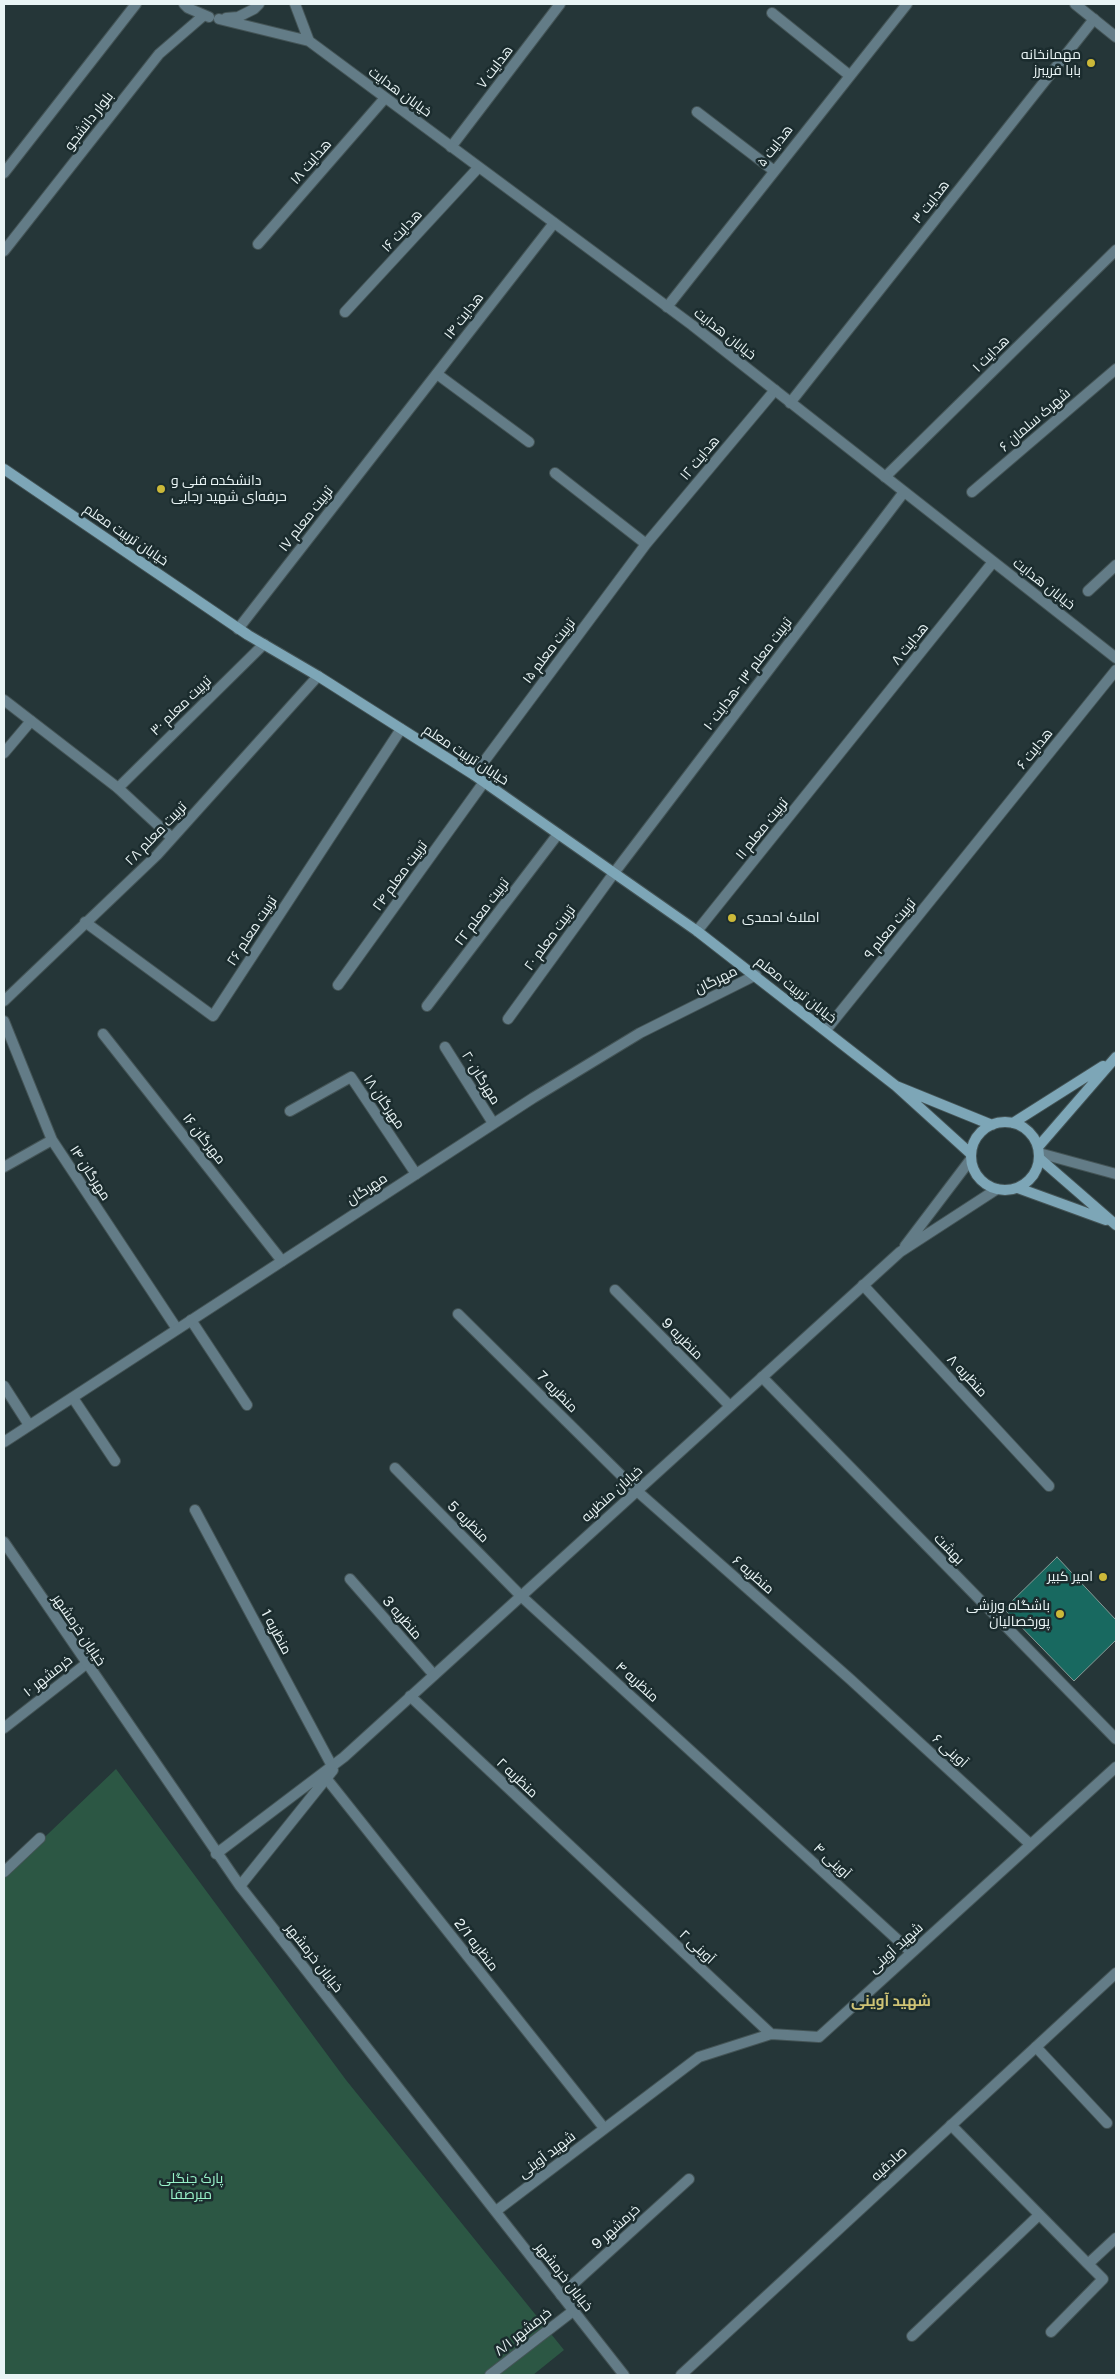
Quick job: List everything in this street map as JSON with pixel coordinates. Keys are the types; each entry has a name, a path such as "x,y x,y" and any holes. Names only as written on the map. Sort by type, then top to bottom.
{"main road":[{"name":"خیابان تربیت معلم","path":"4,469 238,628 318,676 474,775 697,931 756,975 896,1086"},
{"path":"1013,1123 1114,1058"},
{"path":"1018,1188 1034,1174 1038,1153 1114,1058"},
{"path":"896,1086 992,1124"},
{"path":"896,1086 971,1156 979,1178 997,1190 1018,1188 1114,1224"},
{"path":"971,1156 976,1138 992,1124 1002,1122 1013,1123 1031,1134 1038,1153 1114,1224"}],"street":[{"path":"4,172 136,4"},
{"path":"184,4 203,16 309,42"},
{"path":"219,19 238,17 254,9 259,4"},
{"path":"295,4 309,42"},
{"name":"هدایت ۷","path":"451,147 560,4"},
{"name":"هدایت ۵","path":"667,307 773,170 907,4"},
{"path":"1075,4 1116,37"},
{"path":"772,13 849,75"},
{"name":"بلوار دانشجو","path":"4,251 159,54 203,16"},
{"name":"هدایت ۳","path":"790,403 1094,19"},
{"name":"خیابان هدایت","path":"309,42 667,307 1116,658"},
{"name":"هدایت ۱۸","path":"258,244 385,98"},
{"path":"697,112 773,170"},
{"name":"هدایت ۱۶","path":"345,312 478,168"},
{"name":"هدایت ۱۴","path":"396,426 554,223"},
{"name":"هدایت ۱","path":"885,477 1116,250"},
{"name":"شهرک سلمان ۶","path":"972,492 1116,369"},
{"path":"437,374 529,442"},
{"name":"هدایت ۱۲","path":"646,544 775,390"},
{"name":"تربیت معلم ۱۷","path":"238,628 396,426"},
{"path":"555,473 646,544"},
{"name":"تربیت معلم ۱۳ -هدایت ۱۰","path":"614,873 904,492"},
{"name":"تربیت معلم ۱۵","path":"474,775 646,544"},
{"name":"هدایت ۸","path":"848,744 993,562"},
{"path":"1088,591 1116,565"},
{"name":"تربیت معلم ۳۰","path":"118,788 264,644"},
{"name":"هدایت ۶","path":"976,844 1116,670"},
{"name":"تربیت معلم ۲۸","path":"4,1000 172,838 318,676"},
{"path":"4,700 118,788 172,838"},
{"path":"4,753 31,721"},
{"name":"تربیت معلم ۲۶","path":"86,922 213,1016 401,729"},
{"name":"تربیت معلم ۱۱","path":"697,931 848,744"},
{"name":"تربیت معلم ۲۴","path":"338,986 484,782"},
{"name":"تربیت معلم ۲۲","path":"427,1006 558,834"},
{"name":"تربیت معلم ۹","path":"826,1030 976,844"},
{"name":"تربیت معلم ۲۰","path":"508,1019 614,873"},
{"name":"مهرگان","path":"4,1442 493,1123 640,1033 756,975"},
{"name":"مهرگان ۱۴","path":"4,1020 52,1140 176,1329"},
{"name":"مهرگان ۱۶","path":"103,1034 282,1261"},
{"name":"مهرگان ۲۰","path":"445,1047 493,1123"},
{"name":"مهرگان ۱۸","path":"290,1111 350,1077 416,1174"},
{"path":"4,1168 52,1140"},
{"path":"1038,1153 1116,1174"},
{"path":"900,1252 971,1156"},
{"path":"900,1252 997,1190"},
{"name":"خیابان منظریه","path":"344,1757 900,1252"},
{"name":"منظریه ۸","path":"863,1285 1050,1486"},
{"name":"منظریه 9","path":"615,1290 730,1406"},
{"name":"منظریه 7","path":"458,1314 637,1490"},
{"path":"191,1320 247,1405"},
{"name":"بهشت","path":"762,1377 1116,1739"},
{"path":"4,1386 29,1425"},
{"path":"73,1398 115,1461"},
{"name":"منظریه 5","path":"395,1468 521,1596"},
{"name":"منظریه ۶","path":"637,1490 850,1679"},
{"name":"منظریه 1","path":"195,1510 332,1766"},
{"name":"خیابان خرمشهر","path":"4,1542 216,1854 624,2375"},
{"name":"منظریه 3","path":"350,1579 434,1675"},
{"name":"منظریه ۴","path":"521,1596 734,1789"},
{"name":"خرمشهر ۱۰","path":"4,1728 86,1664"},
{"name":"آوینی ۶","path":"850,1679 1030,1844"},
{"name":"منظریه ۲","path":"410,1696 604,1879"},
{"path":"216,1854 344,1757"},
{"path":"240,1886 344,1757"},
{"name":"شهید آوینی","path":"496,2211 699,2057 770,2034 819,2037 1116,1767"},
{"name":"منظریه 2/1","path":"326,1778 604,2128"},
{"name":"آوینی ۴","path":"734,1789 911,1952"},
{"path":"4,1872 40,1838"},
{"name":"آوینی ۲","path":"604,1879 770,2034"},
{"name":"صادقیه","path":"681,2375 1116,1972"},
{"path":"1036,2047 1107,2123"},
{"path":"951,2125 1103,2279 1050,2332"},
{"name":"خرمشهر 9","path":"561,2295 689,2179"},
{"path":"912,2336 1039,2214"},
{"path":"1088,2264 1116,2238"},
{"name":"خرمشهر ۸/۱","path":"490,2375 574,2310"}],"green space":[{"name":"پارک جنگلی میرصفا","path":"116,1769 346,2080 564,2350 533,2375 4,2375 4,1876"}],"building":[{"name":"باشگاه ورزشی پورخصالیان","path":"1057,1557 1116,1620 1116,1640 1074,1681 1004,1609"}],"place":[{"name":"مهمانخانه بابا فریبرز","path":"1091,63"},
{"name":"دانشکده فنی و حرفه‌ای شهید رجایی","path":"161,489"},
{"name":"املاک احمدی","path":"732,918"},
{"name":"امیر کبیر","path":"1103,1577"},
{"name":"باشگاه ورزشی پورخصالیان","path":"1060,1614"}],"district":[{"name":"شهید آوینی","path":"891,2001"}]}
